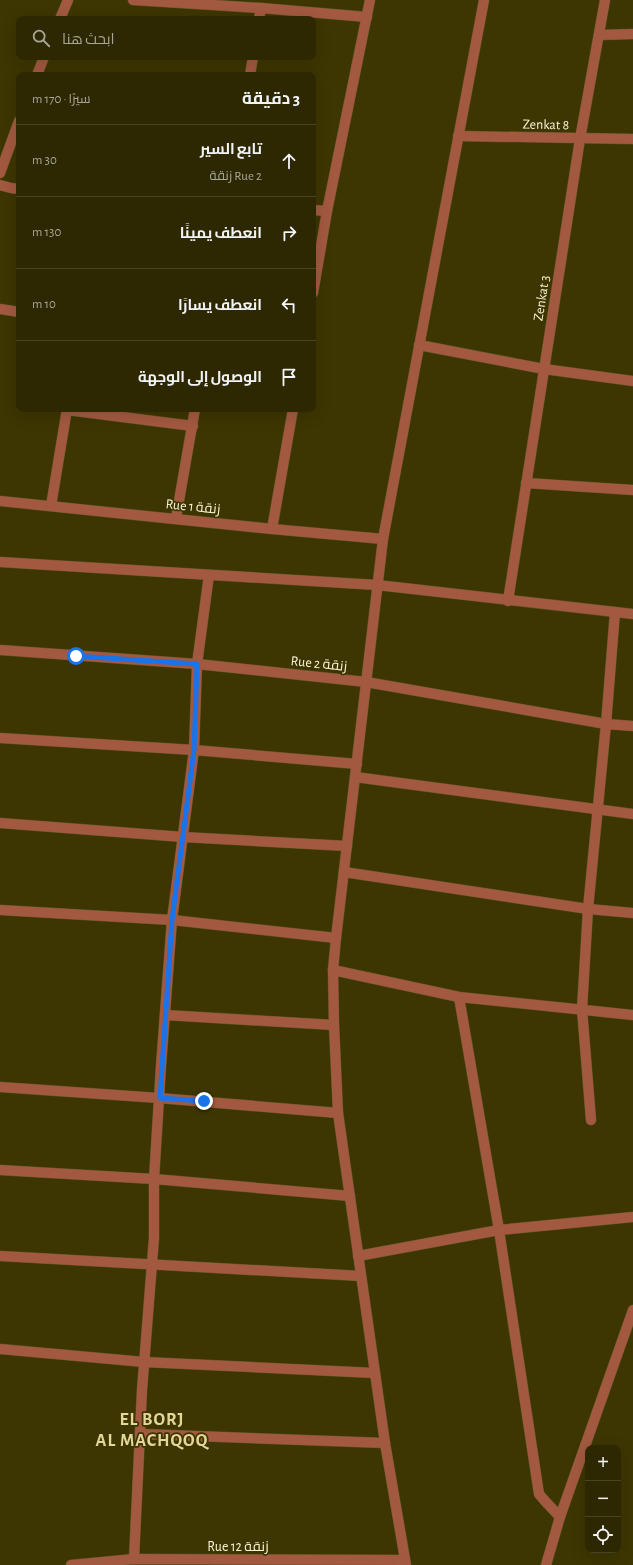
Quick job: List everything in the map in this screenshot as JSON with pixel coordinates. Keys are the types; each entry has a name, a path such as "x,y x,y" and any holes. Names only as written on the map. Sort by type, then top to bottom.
{"street":[{"path":"61,16 68,0"},
{"path":"133,0 261,8 367,17"},
{"path":"316,275 327,211 370,0"},
{"path":"405,1562 385,1443 338,1113 334,1025 334,970 336,938 383,538 484,0"},
{"name":"Zenkat 3","path":"508,601 580,139 605,0"},
{"path":"260,16 261,8"},
{"path":"599,35 633,34"},
{"path":"38,72 43,60"},
{"path":"250,72 252,60"},
{"path":"0,173 16,129"},
{"name":"Zenkat 8","path":"458,136 633,139"},
{"path":"0,185 16,189"},
{"path":"316,210 327,211"},
{"path":"0,309 16,312"},
{"path":"419,345 544,369 633,381"},
{"path":"51,506 67,412"},
{"path":"83,412 193,426"},
{"path":"176,518 195,412"},
{"path":"272,529 292,412"},
{"path":"526,483 633,490"},
{"name":"Rue 1 زنقة","path":"0,501 272,529 383,538"},
{"path":"0,562 377,585 633,614"},
{"path":"134,1560 144,1362 152,1265 154,1178 172,920 184,837 194,750 197,664 209,575"},
{"path":"592,1120 582,1009 588,909 615,612"},
{"name":"Rue 2 زنقة","path":"0,650 197,664 366,682 606,724 633,726"},
{"path":"0,738 194,750 356,764"},
{"path":"355,777 633,814"},
{"path":"0,823 184,837 347,846"},
{"path":"344,872 588,909 633,913"},
{"path":"0,910 172,920 336,938"},
{"path":"334,970 459,997 633,1015"},
{"path":"459,997 499,1230 539,1494 560,1517"},
{"path":"165,1015 334,1025"},
{"path":"0,1087 160,1098 338,1113"},
{"path":"0,1170 154,1178 350,1196"},
{"path":"358,1256 499,1230 633,1217"},
{"path":"0,1256 361,1276"},
{"path":"546,1565 560,1517 633,1310"},
{"path":"0,1349 144,1362 375,1373"},
{"path":"141,1434 385,1443"},
{"name":"Rue 12 زنقة","path":"71,1565 134,1560 405,1562"}],"district":[{"name":"EL BORJ AL MACHQOQ","path":"152,1429"}],"route":[{"path":"76,656 197,664 194,750 184,837 172,920 160,1098 204,1101"}]}
